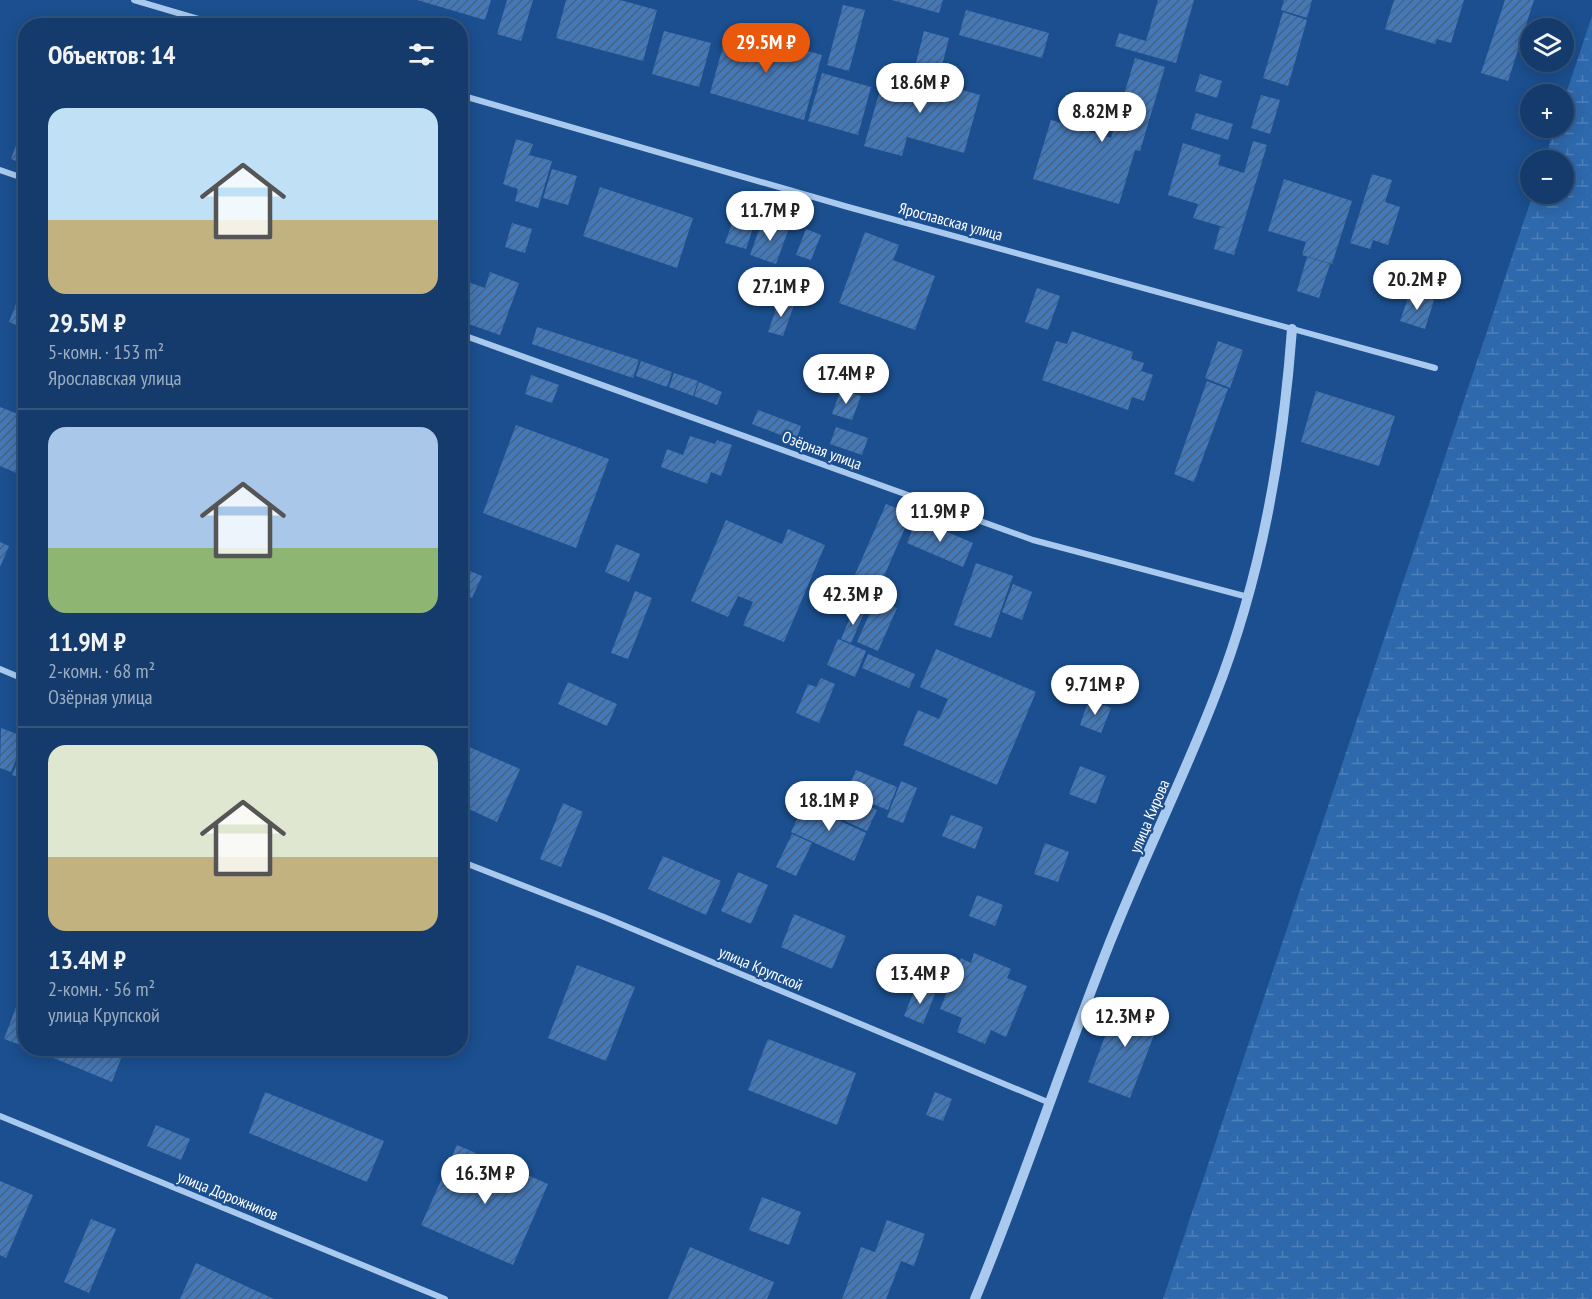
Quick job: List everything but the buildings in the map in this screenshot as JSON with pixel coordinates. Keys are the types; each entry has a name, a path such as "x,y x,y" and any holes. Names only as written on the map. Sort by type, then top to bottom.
{"street":[{"path":"134,0 195,18"},
{"name":"Ярославская улица","path":"468,96 849,207 1435,368"},
{"path":"0,170 18,176"},
{"name":"улица Кирова","path":"975,1299 1110,940 1216,694 1248,597 1264,532 1281,441 1292,329"},
{"name":"Озёрная улица","path":"468,337 1033,540 1248,597"},
{"path":"0,669 18,677"},
{"name":"улица Крупской","path":"468,864 604,917 1050,1103"},
{"name":"улица Дорожников","path":"0,1116 445,1299"}],"green space":[{"path":"1592,16 1592,1299 1163,1299 1530,204 1574,204 1574,150 1547,150 1552,138 1574,138 1574,84 1569,84"}]}
